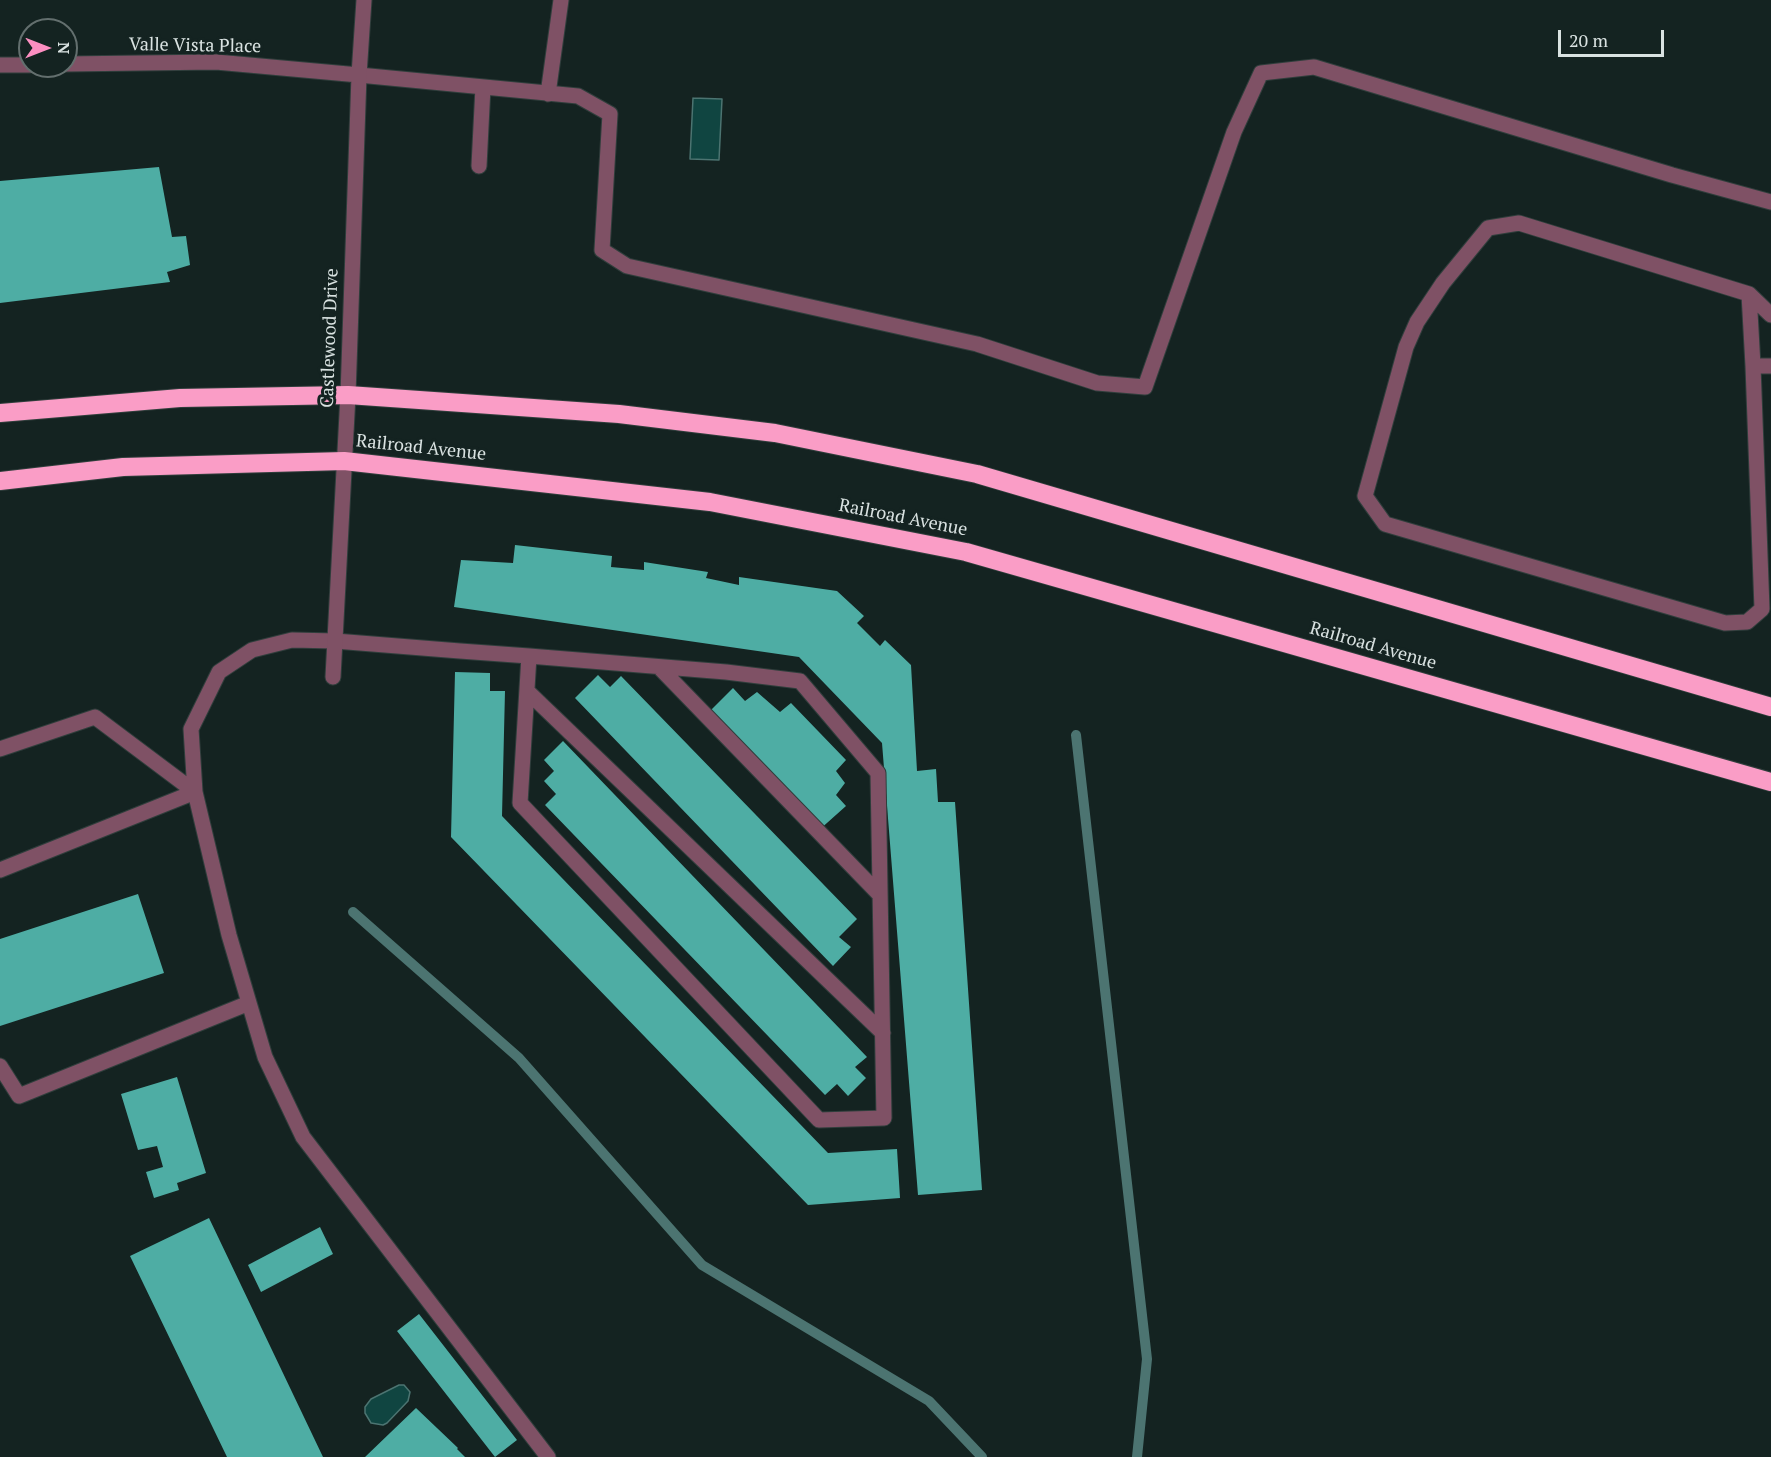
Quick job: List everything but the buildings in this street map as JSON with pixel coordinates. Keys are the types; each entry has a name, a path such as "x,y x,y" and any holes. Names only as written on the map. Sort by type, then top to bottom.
{"highway":[{"path":"0,413 180,398 348,395 619,414 775,433 977,474 1771,707"},
{"name":"Railroad Avenue","path":"0,481 123,467 344,461 710,502 966,552 1771,782"}],"street":[{"name":"Castlewood Drive","path":"333,677 348,395 359,75 364,0"},
{"path":"548,94 561,0"},
{"name":"Valle Vista Place","path":"78,64 216,62 578,96 610,114 602,250 627,266 977,344 1097,383 1145,387 1234,132 1261,72 1314,67 1672,175 1771,202"},
{"path":"0,65 18,65"},
{"path":"479,166 483,87"},
{"path":"1749,294 1762,609 1747,622 1725,623 1385,525 1365,496 1406,346 1417,322 1443,283 1488,228 1519,223 1749,294 1771,315"},
{"path":"1753,366 1771,366"},
{"path":"529,656 520,803 819,1120 884,1118 878,773 800,681 726,672 529,656 335,641 292,640 252,650 219,672 191,729 195,792 229,935 265,1056 303,1137 548,1457"},
{"path":"659,667 880,895"},
{"path":"527,691 883,1033"},
{"path":"0,749 95,717 195,792"},
{"path":"0,870 195,792"},
{"path":"0,1066 19,1096 249,1003"}],"water":[{"path":"693,98 722,99 719,160 690,159"},
{"path":"399,1385 404,1385 410,1392 408,1401 387,1423 383,1425 371,1423 365,1413 365,1407 371,1399"}],"waterway":[{"path":"1076,735 1147,1359 1137,1457"},
{"path":"353,912 519,1058 702,1265 929,1401 982,1457"}]}
